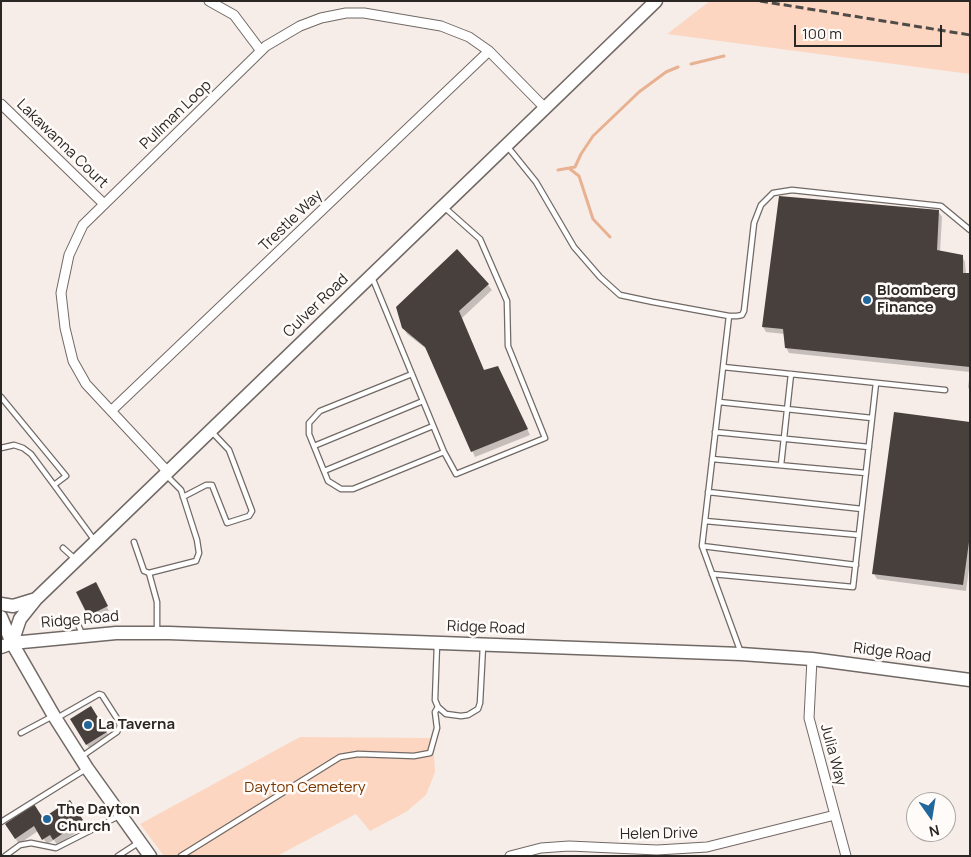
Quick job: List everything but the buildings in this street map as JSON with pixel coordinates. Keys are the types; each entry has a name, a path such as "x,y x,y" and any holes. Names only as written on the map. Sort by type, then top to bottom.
{"street":[{"path":"209,1 234,15 261,51"},
{"name":"Culver Road","path":"7,645 20,619 36,599 656,1"},
{"name":"Pullman Loop","path":"166,473 86,384 72,361 65,328 61,293 69,255 83,225 266,46 300,26 321,18 346,13 364,13 441,26 469,37 489,51 545,108"},
{"name":"Trestle Way","path":"111,411 489,51"},
{"name":"Lakawanna Court","path":"1,104 104,204"},
{"path":"1,604 13,606 36,599"},
{"path":"1,617 7,645 84,763 150,856"},
{"name":"Ridge Road","path":"7,645 116,632 483,644 741,654 812,659 970,680"},
{"name":"Julia Way","path":"812,659 809,718 846,856"},
{"name":"Helen Drive","path":"510,856 541,848 569,846 657,850 706,847 835,815"}],"lane":[{"path":"506,145 536,182 574,247 600,277 620,295 729,316 742,315 744,311 754,223 761,204 773,193 792,190 941,206 970,230"},
{"path":"371,276 444,452 456,474 545,438 508,346 507,301 480,239 443,206"},
{"path":"729,316 702,546 741,654"},
{"path":"723,367 945,390"},
{"path":"412,374 320,412 309,423 309,434 328,481 341,489 353,489 444,452"},
{"path":"781,465 791,374"},
{"path":"712,574 853,587 876,383"},
{"path":"1,397 66,476 54,485"},
{"path":"314,446 423,401"},
{"path":"719,402 872,418"},
{"path":"324,471 433,426"},
{"path":"183,497 206,485 212,485 227,524 249,516 252,511 229,450 210,431"},
{"path":"716,432 869,446"},
{"path":"1,448 14,445 23,448 30,454 95,542"},
{"path":"712,459 866,473"},
{"path":"149,573 196,561 199,553 197,540 181,490 166,473"},
{"path":"708,492 862,510"},
{"path":"705,521 859,535"},
{"path":"134,542 144,570 149,573 157,602 157,633"},
{"path":"702,546 856,565"},
{"path":"63,548 76,560"},
{"path":"77,622 82,636"},
{"path":"438,643 435,700 438,707 446,714 453,716 468,715 478,709 480,703 483,644"},
{"path":"1,822 84,763 117,732 120,726 102,695 99,694 55,717 20,732"},
{"path":"181,856 340,757 358,754 414,756 430,753 437,728 435,712 438,707"},
{"path":"5,856 20,845 31,842 56,848 120,815"},
{"path":"118,856 139,842"}],"green space":[{"path":"710,1 970,1 970,74 667,34"},
{"name":"Dayton Cemetery","path":"300,737 433,738 435,772 426,795 406,812 370,831 356,814 277,856 164,856 140,824"}],"waterway":[{"path":"691,64 724,56"},
{"path":"558,170 575,167 593,136 639,92 666,72 678,67"},
{"path":"570,169 579,176 593,219 610,237"}],"railway":[{"path":"760,1 970,35"}],"place":[{"name":"Bloomberg Finance","path":"867,300"},
{"name":"La Taverna","path":"88,725"},
{"name":"The Dayton Church","path":"47,819"}]}
